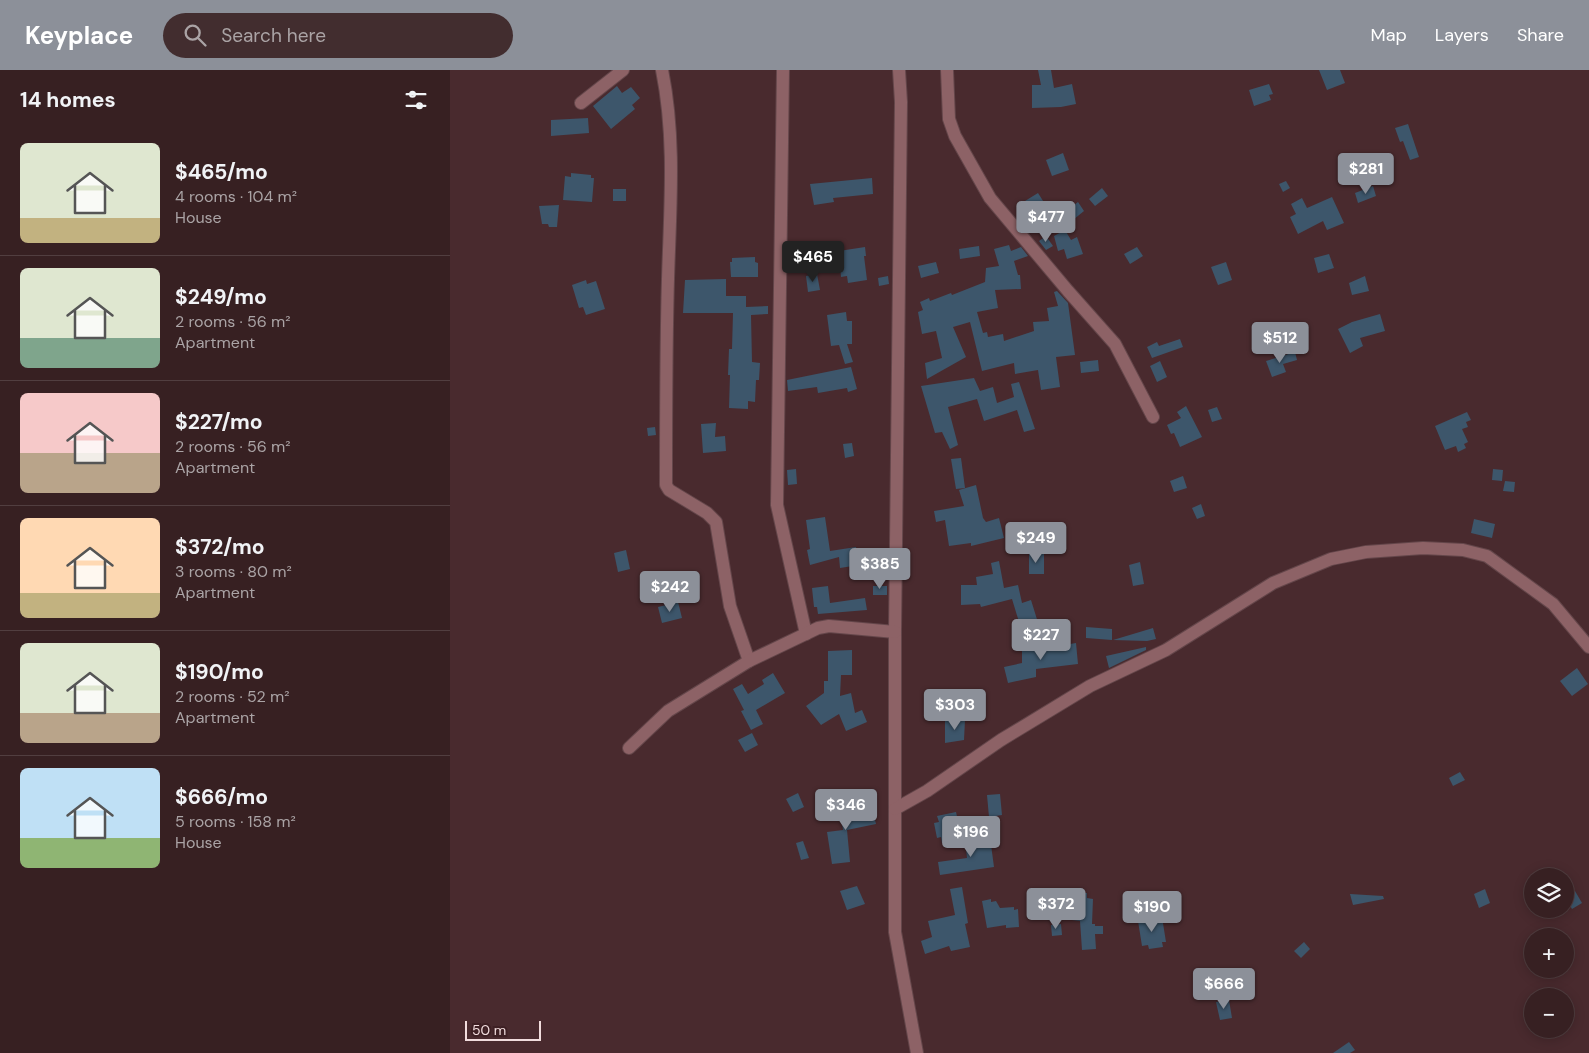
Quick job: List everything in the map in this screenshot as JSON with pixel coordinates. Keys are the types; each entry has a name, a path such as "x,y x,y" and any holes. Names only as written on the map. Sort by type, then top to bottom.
{"street":[{"path":"581,103 624,70"},
{"path":"662,70 667,94 672,153 668,280 666,485 669,490 707,513 716,522 730,606 749,662"},
{"path":"783,70 777,505 806,634"},
{"path":"899,70 901,102 895,632 896,932 917,1053"},
{"path":"947,70 947,98 952,128 990,198 1115,344 1153,417"},
{"path":"895,809 927,791 1001,740 1090,686 1166,650 1273,583 1331,559 1366,552 1423,548 1462,550 1487,556 1553,604 1589,647"},
{"path":"629,748 668,711 749,662 806,634 829,626 895,632"}],"building":[{"path":"1038,70 1051,70 1054,88 1072,84 1076,104 1061,107 1032,108 1032,85 1041,85"},
{"path":"1319,70 1340,70 1345,83 1327,90"},
{"path":"1269,84 1273,94 1269,95 1271,100 1254,106 1249,90"},
{"path":"617,86 622,93 631,87 640,98 632,105 635,109 611,129 593,106"},
{"path":"588,118 589,133 551,136 551,120"},
{"path":"1408,124 1419,157 1410,160 1403,141 1400,142 1395,128"},
{"path":"1063,153 1069,170 1052,176 1046,160"},
{"path":"571,173 591,175 591,178 594,178 592,202 563,200 565,176 571,177"},
{"path":"872,178 873,194 833,198 834,202 814,205 810,184"},
{"path":"1286,181 1290,188 1283,192 1279,184"},
{"path":"1373,186 1376,196 1358,203 1355,193"},
{"path":"1102,188 1108,196 1095,206 1089,199"},
{"path":"613,189 626,189 626,201 613,201"},
{"path":"1038,193 1045,204 1032,212 1025,201"},
{"path":"1332,197 1344,223 1327,230 1323,221 1298,234 1290,217 1296,214 1291,204 1302,198 1307,208"},
{"path":"1078,202 1084,211 1062,229 1056,219"},
{"path":"559,205 557,227 549,227 548,224 542,224 539,206"},
{"path":"1065,230 1071,240 1077,237 1083,254 1067,259 1064,249 1058,251 1054,236"},
{"path":"1046,236 1053,246 1046,250 1039,241"},
{"path":"1009,245 1011,251 1021,247 1028,256 1014,261 1018,275 1020,275 1021,289 995,290 998,308 977,312 983,333 987,332 988,337 1003,334 1004,341 1034,331 1033,322 1049,321 1047,308 1058,306 1054,292 1057,291 1068,303 1075,355 1056,357 1060,387 1041,390 1038,370 1015,374 1014,363 982,371 970,322 953,327 966,357 927,379 925,363 942,358 936,331 922,334 918,312 923,310 920,302 929,298 930,301 951,293 952,295 985,282 986,268 999,266 994,249"},
{"path":"979,246 980,256 960,259 959,249"},
{"path":"865,247 866,256 864,256 867,280 848,283 847,276 841,277 839,251"},
{"path":"1137,247 1143,256 1130,264 1124,254"},
{"path":"1329,254 1334,268 1318,273 1314,258"},
{"path":"755,257 755,262 758,263 758,277 731,277 730,262 732,262 732,258"},
{"path":"936,262 939,273 921,278 918,266"},
{"path":"1226,262 1232,280 1218,285 1211,267"},
{"path":"817,274 820,290 808,292 806,276"},
{"path":"888,276 889,284 879,286 878,278"},
{"path":"1365,276 1369,291 1352,295 1349,283"},
{"path":"726,279 726,296 746,296 746,307 768,306 768,314 751,315 752,362 760,363 759,380 756,380 755,402 748,401 748,409 729,408 729,349 732,349 733,313 683,313 685,280"},
{"path":"586,280 587,284 596,281 605,309 586,315 583,307 579,308 572,285"},
{"path":"846,312 847,321 852,321 852,344 847,344 853,362 845,364 839,345 831,346 827,315"},
{"path":"1380,314 1385,331 1360,338 1363,346 1350,353 1338,329 1352,322"},
{"path":"1180,339 1183,347 1152,358 1147,347 1157,342 1159,346"},
{"path":"1295,352 1297,360 1283,364 1286,372 1272,377 1266,361"},
{"path":"1098,360 1099,371 1081,373 1080,362"},
{"path":"1160,361 1167,377 1157,382 1150,366"},
{"path":"851,367 857,389 848,392 847,388 818,393 817,387 788,391 787,380"},
{"path":"974,378 980,391 993,387 997,403 1014,397 1011,384 1019,382 1035,429 1024,432 1017,410 984,421 977,399 948,407 958,445 950,449 942,432 935,433 921,386"},
{"path":"1186,406 1202,437 1180,447 1174,433 1171,434 1167,425 1181,418 1177,412"},
{"path":"1217,407 1222,419 1212,422 1208,410"},
{"path":"1467,412 1471,420 1466,422 1468,427 1462,429 1468,442 1464,444 1466,448 1458,452 1456,446 1445,450 1435,426"},
{"path":"716,423 715,437 725,436 726,451 703,453 701,424"},
{"path":"655,427 656,435 648,436 647,428"},
{"path":"852,443 854,456 845,458 843,444"},
{"path":"961,458 965,488 956,489 951,459"},
{"path":"796,469 797,484 788,485 787,470"},
{"path":"1493,469 1503,470 1502,481 1492,480"},
{"path":"1183,476 1187,488 1174,492 1170,481"},
{"path":"1505,481 1515,482 1514,492 1503,491"},
{"path":"976,485 983,518 986,522 999,518 1004,538 971,546 971,543 949,546 945,520 936,522 934,511 964,506 959,490"},
{"path":"1201,504 1205,516 1197,519 1192,508"},
{"path":"825,517 830,551 856,547 859,565 840,568 839,557 810,565 807,550 810,549 806,520"},
{"path":"1474,519 1495,524 1492,538 1471,533"},
{"path":"626,550 630,569 618,572 614,553"},
{"path":"1029,554 1044,554 1044,574 1029,574"},
{"path":"999,561 1004,588 1018,585 1022,603 1031,600 1040,629 1023,635 1012,599 981,607 980,604 961,605 961,585 977,585 976,577 993,574 991,563"},
{"path":"1140,562 1144,584 1133,586 1129,565"},
{"path":"828,586 830,603 865,598 867,610 818,614 817,607 814,607 812,588"},
{"path":"873,586 887,586 887,595 873,595"},
{"path":"678,602 682,618 662,623 658,607"},
{"path":"1086,627 1112,629 1112,640 1086,638"},
{"path":"1153,628 1156,639 1147,641 1113,640"},
{"path":"1076,643 1078,664 1036,669 1036,677 1008,683 1004,667 1022,663 1022,648 1046,648"},
{"path":"1146,647 1146,650 1109,668 1106,656"},
{"path":"852,650 852,675 841,675 840,696 851,693 855,713 862,710 867,722 846,731 839,714 821,725 806,706 824,693 824,681 828,681 828,651"},
{"path":"1577,668 1588,684 1572,696 1560,681"},
{"path":"773,673 785,693 756,710 763,724 751,730 741,711 744,710 733,689 742,684 748,694 764,684 762,680"},
{"path":"945,720 965,720 964,740 945,743"},
{"path":"752,733 758,745 745,752 738,740"},
{"path":"1460,772 1465,780 1453,786 1449,778"},
{"path":"798,793 804,807 793,812 786,799"},
{"path":"1000,794 1002,815 989,817 987,795"},
{"path":"857,798 859,819 874,816 876,824 847,830 850,862 832,864 827,832 843,830 839,806 845,805 844,800"},
{"path":"956,812 962,838 942,843 941,837 937,838 934,823 939,822 937,816"},
{"path":"990,837 994,867 940,875 938,862 967,858 965,840"},
{"path":"803,841 809,858 801,860 796,843"},
{"path":"857,886 865,904 847,910 840,891"},
{"path":"962,887 968,923 965,924 970,947 951,951 949,946 925,954 921,941 932,937 928,921 955,915 950,889"},
{"path":"1485,889 1490,903 1479,908 1474,894"},
{"path":"1574,892 1582,903 1574,908"},
{"path":"1073,893 1087,893 1087,898 1093,899 1092,924 1103,926 1103,934 1095,934 1096,949 1082,950 1080,921 1072,920"},
{"path":"1350,894 1383,896 1384,899 1353,905"},
{"path":"991,899 991,902 996,901 1000,908 1014,907 1014,910 1018,909 1019,927 1006,928 1006,925 987,928 982,901"},
{"path":"1162,917 1166,942 1162,942 1163,947 1149,949 1148,945 1142,946 1138,921"},
{"path":"1061,924 1062,935 1052,936 1051,925"},
{"path":"1304,942 1310,949 1301,958 1294,951"},
{"path":"1229,1000 1232,1018 1220,1020 1216,1002"},
{"path":"1349,1042 1355,1050 1350,1053 1333,1053"}]}
